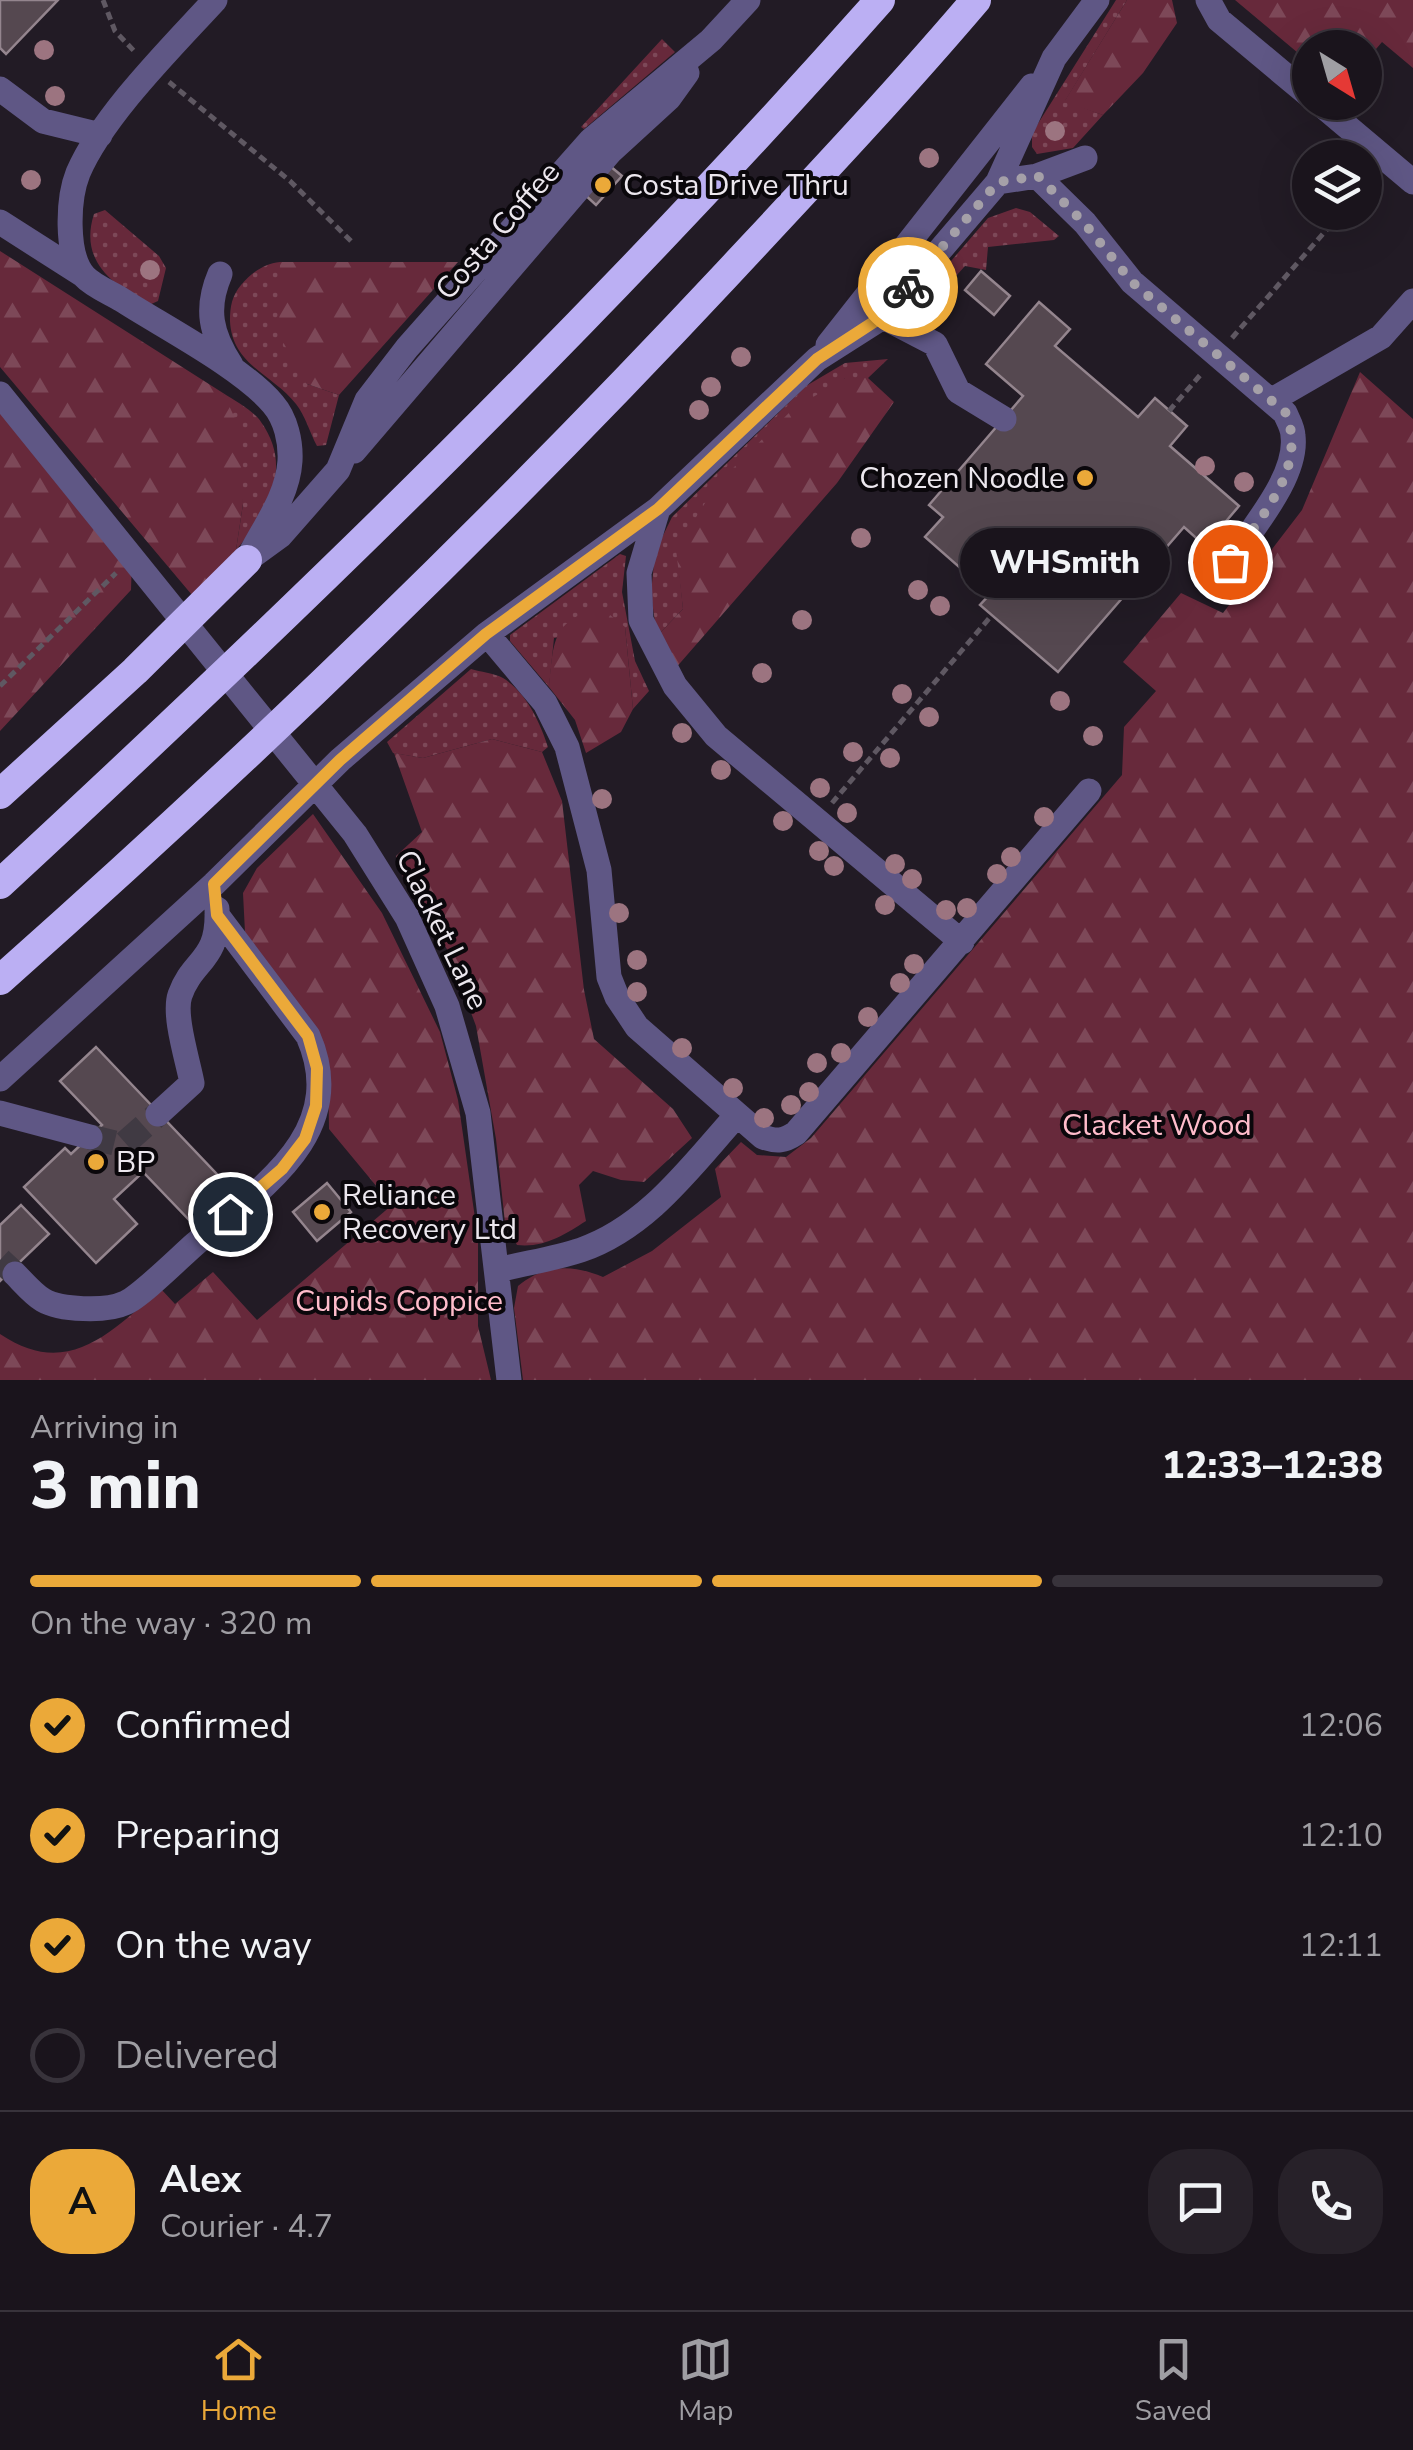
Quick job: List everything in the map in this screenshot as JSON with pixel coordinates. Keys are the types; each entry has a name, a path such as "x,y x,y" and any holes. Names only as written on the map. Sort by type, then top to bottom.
{"highway":[{"path":"0,884 310,594 522,385 676,225 880,0"},
{"path":"0,980 343,666 450,561 661,345 976,0"},
{"path":"0,794 135,671 247,560"}],"street":[{"path":"83,275 71,241 69,208 78,173 100,135 152,68 215,0"},
{"path":"0,1079 214,884 340,760 486,634 658,509 817,359 1097,0"},
{"path":"1208,0 1219,20 1292,81"},
{"path":"247,560 280,536 338,470 367,400 420,334 591,140 711,40 736,4"},
{"path":"817,359 883,316 998,182 1054,58"},
{"path":"0,89 44,121 100,135"},
{"path":"1339,120 1413,182"},
{"path":"998,182 1038,176 1085,158"},
{"path":"1038,176 1085,224 1132,282 1286,413 1294,434 1284,480 1230,562"},
{"path":"0,222 237,374 275,406 290,442 286,486 247,560"},
{"path":"220,274 213,290 211,322 215,341 237,374"},
{"path":"1272,400 1382,337 1413,301"},
{"path":"883,316 934,344 958,390 1004,419"},
{"name":"Clacket Lane","path":"0,394 355,834 406,917 460,1044 478,1113 509,1380"},
{"path":"658,509 639,573 641,620 675,686 716,736 962,942"},
{"path":"486,634 545,702 566,747 599,870 609,978 617,997 638,1027 763,1137 774,1141 796,1133 1089,791"},
{"path":"158,1114 192,1082 179,996 207,958 215,939 214,884"},
{"path":"15,1274 44,1301 83,1310 125,1303 282,1169 305,1139 316,1106 315,1052 308,1036 217,915"},
{"path":"0,1114 90,1137"},
{"path":"498,1270 582,1250 621,1230 657,1204 737,1115"}],"path":[{"path":"104,0 115,32 152,68 290,180 351,240"},
{"path":"1229,342 1326,230"},
{"path":"1169,411 1208,366"},
{"path":"0,686 132,557"},
{"path":"818,820 992,615"}],"green space":[{"path":"1116,0 1127,0 1065,101 1103,115 1073,148 1037,154 1032,147 1032,133"},
{"path":"1127,0 1172,0 1177,23 1143,73 1103,115 1064,102"},
{"path":"1235,0 1413,0 1413,68 1382,42 1382,30 1292,30 1292,48"},
{"path":"662,39 675,52 584,129 581,127"},
{"path":"1016,208 1030,212 1059,236 1054,240 988,247 986,270 965,266 922,314 914,304 988,218"},
{"path":"105,210 159,256 166,268 158,301 147,306 111,279 95,258 91,245 94,214"},
{"path":"0,251 223,393 241,431 243,504 236,550 192,595 0,367"},
{"path":"280,262 281,289 307,384 339,395 326,445 317,446 296,404 245,359 232,336 230,311 238,289 259,269"},
{"path":"280,262 458,262 339,395 307,384 279,335"},
{"path":"888,359 868,378 845,378 677,549 683,609 657,636 651,594 655,552 672,517 806,386 845,363"},
{"name":"Clacket Wood","path":"1360,372 1413,419 1413,1380 523,1380 514,1308 518,1286 538,1273 559,1268 603,1277 652,1251 721,1197 715,1169 741,1142 757,1155 786,1157 811,1138 1122,775 1124,727 1156,691 1123,662 1181,593 1223,613 1302,510"},
{"path":"845,378 868,378 894,402 837,483 674,670 657,636 683,609 676,549 717,484 793,409"},
{"path":"223,393 258,418 271,439 275,456 276,473 266,505 236,550 243,504"},
{"path":"0,394 132,557 131,590 0,731"},
{"path":"620,554 626,556 622,592 635,661 649,691 633,709 625,627 554,638 549,687 510,641 510,635"},
{"path":"600,607 625,627 633,709 621,732 586,753 575,720 549,687 558,635 572,619"},
{"path":"471,669 499,676 519,691 548,747 542,752 492,739 423,758 393,753 387,742"},
{"name":"Cupids Coppice","path":"492,739 542,752 562,801 584,990 594,1039 673,1109 692,1138 644,1182 593,1171 579,1185 586,1221 553,1239 527,1245 517,1245 505,1223 496,1139 476,1026 448,951 402,875 396,856 422,832 394,753 423,758"},
{"name":"Cupids Coppice","path":"313,814 382,913 440,1032 458,1100 478,1239 478,1326 491,1380 0,1380 0,1334 24,1347 68,1351 106,1334 161,1289 175,1304 213,1272 257,1320 392,1205 329,1129 328,1062 245,932 243,893 257,868"}],"building":[{"path":"0,0 58,0 6,54 0,48"},
{"name":"Costa Drive Thru","path":"610,166 622,176 596,205 584,194"},
{"path":"981,271 1010,296 994,315 965,290"},
{"path":"1039,302 1070,329 1055,346 1138,417 1155,398 1187,426 1170,446 1239,506 1205,546 1184,527 1058,672 980,605 990,594 925,537 943,517 929,505 1023,396 986,364"},
{"path":"96,1047 231,1189 193,1224 143,1172 114,1199 137,1224 96,1263 24,1187 65,1148 71,1154 102,1125 60,1081"},
{"name":"Reliance Recovery Ltd","path":"327,1183 351,1212 317,1241 293,1212"},
{"path":"21,1205 49,1234 0,1281 0,1225"}],"tunnel":[{"path":"90,1137 123,1145 158,1114"},
{"path":"0,1260 15,1274"}],"way so far":[{"path":"908,287 998,182 1038,176 1085,224 1132,282 1286,413 1294,434 1284,480 1230,562"}],"place":[{"name":"Costa Drive Thru","path":"603,185"},
{"name":"Chozen Noodle","path":"1085,478"},
{"name":"WHSmith","path":"1230,562"},
{"name":"BP","path":"96,1162"},
{"name":"Reliance Recovery Ltd","path":"322,1212"}],"route":[{"path":"230,1214 296,1154 312,1122 318,1088 315,1052 308,1036 217,915 214,884 340,760 486,634 658,509 817,359 883,316 908,287"}]}
